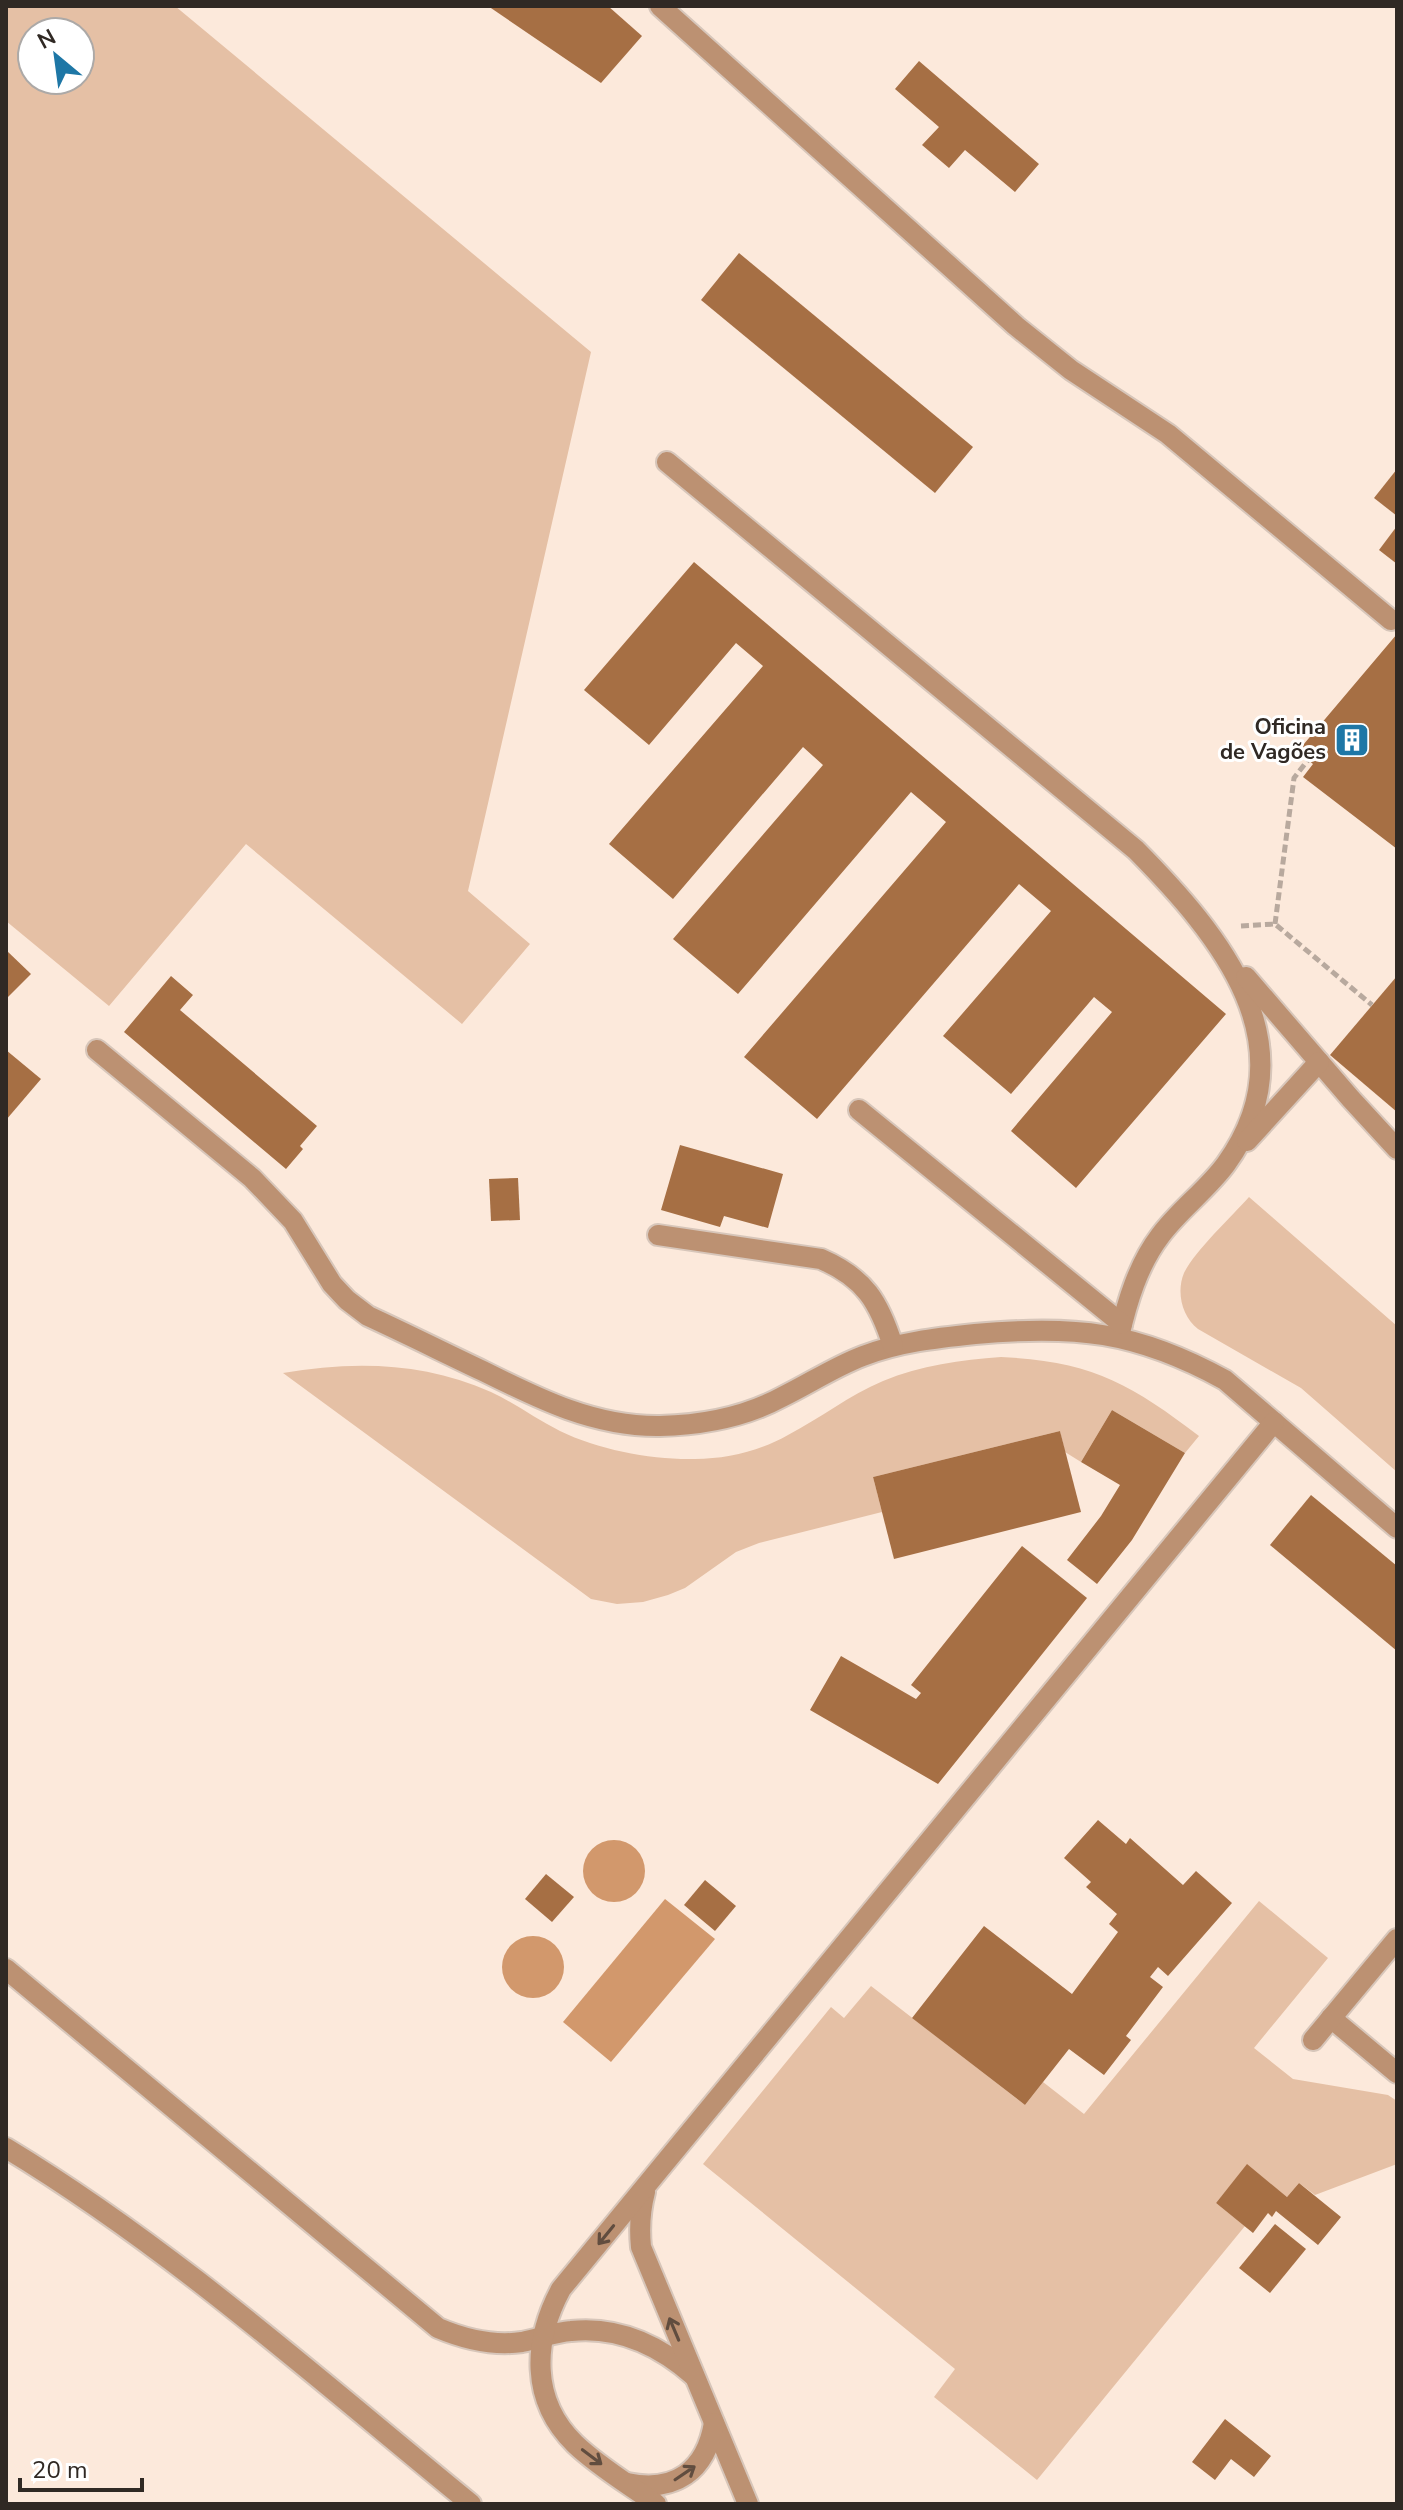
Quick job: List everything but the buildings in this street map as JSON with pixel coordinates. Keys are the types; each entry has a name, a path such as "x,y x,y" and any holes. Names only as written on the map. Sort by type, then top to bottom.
{"street":[{"path":"660,6 1016,326 1071,370 1168,434 1391,620"},
{"path":"667,462 1136,850 1397,1149"},
{"path":"1204,928 1239,979 1251,1004 1261,1057 1254,1111 1226,1165"},
{"path":"97,1050 274,1198 293,1221 320,1268 347,1300 368,1316 566,1409 626,1424 673,1425 720,1420 779,1399 834,1369 893,1346 924,1340 1049,1329 1120,1331"},
{"path":"1120,1331 1134,1285 1160,1235 1319,1062"},
{"path":"859,1110 1120,1331 1193,1362 1225,1380 1397,1528"},
{"path":"658,1235 821,1259 838,1266 867,1289 879,1307 893,1346"},
{"path":"656,2504 576,2445 561,2428 550,2408 539,2364 541,2337 548,2312 561,2289 1274,1422"},
{"path":"1313,2040 1397,1939"},
{"path":"6,1969 438,2328 458,2336 500,2343 521,2342 569,2331 597,2330 625,2335 651,2344 674,2358 694,2376"},
{"path":"1331,2018 1397,2073"},
{"path":"6,2148 117,2221 193,2277 471,2504"},
{"path":"655,2175 640,2208 641,2247 748,2504"},
{"path":"627,2483 662,2485 692,2470 704,2457 714,2423"}],"path":[{"path":"1275,924 1294,778 1308,760"},
{"path":"1204,928 1275,924 1372,1005"}],"shaded area":[{"path":"6,6 175,6 591,352 468,891 530,944 462,1024 246,844 109,1006 6,921"},
{"path":"1249,1197 1397,1326 1397,1472 1301,1388 1198,1329 1184,1311 1181,1288 1189,1264"},
{"path":"1001,1357 1060,1364 1108,1378 1151,1402 1199,1436 1185,1453 1112,1410 1081,1462 1065,1452 1060,1431 873,1477 882,1512 759,1543 736,1552 685,1588 643,1602 617,1604 591,1599 283,1373 362,1366 440,1375 491,1392 560,1431 592,1444 644,1456 695,1459 731,1456 766,1446 858,1393 897,1375 941,1364"},
{"path":"614,1840 636,1849 645,1871 636,1893 614,1902 592,1893 583,1871 592,1849"},
{"path":"665,1899 715,1939 611,2062 563,2022"},
{"path":"1259,1901 1328,1958 1254,2048 1293,2079 1388,2095 1397,2101 1397,2164 1315,2195 1299,2183 1287,2197 1247,2165 1216,2203 1245,2226 1037,2480 934,2397 955,2369 703,2164 831,2007 844,2018 871,1986 1025,2105 1043,2082 1084,2114"},
{"path":"533,1936 555,1945 564,1967 555,1989 533,1998 511,1989 502,1967 511,1945"}],"place":[{"name":"Oficina de Vagões","path":"1352,740"}]}
